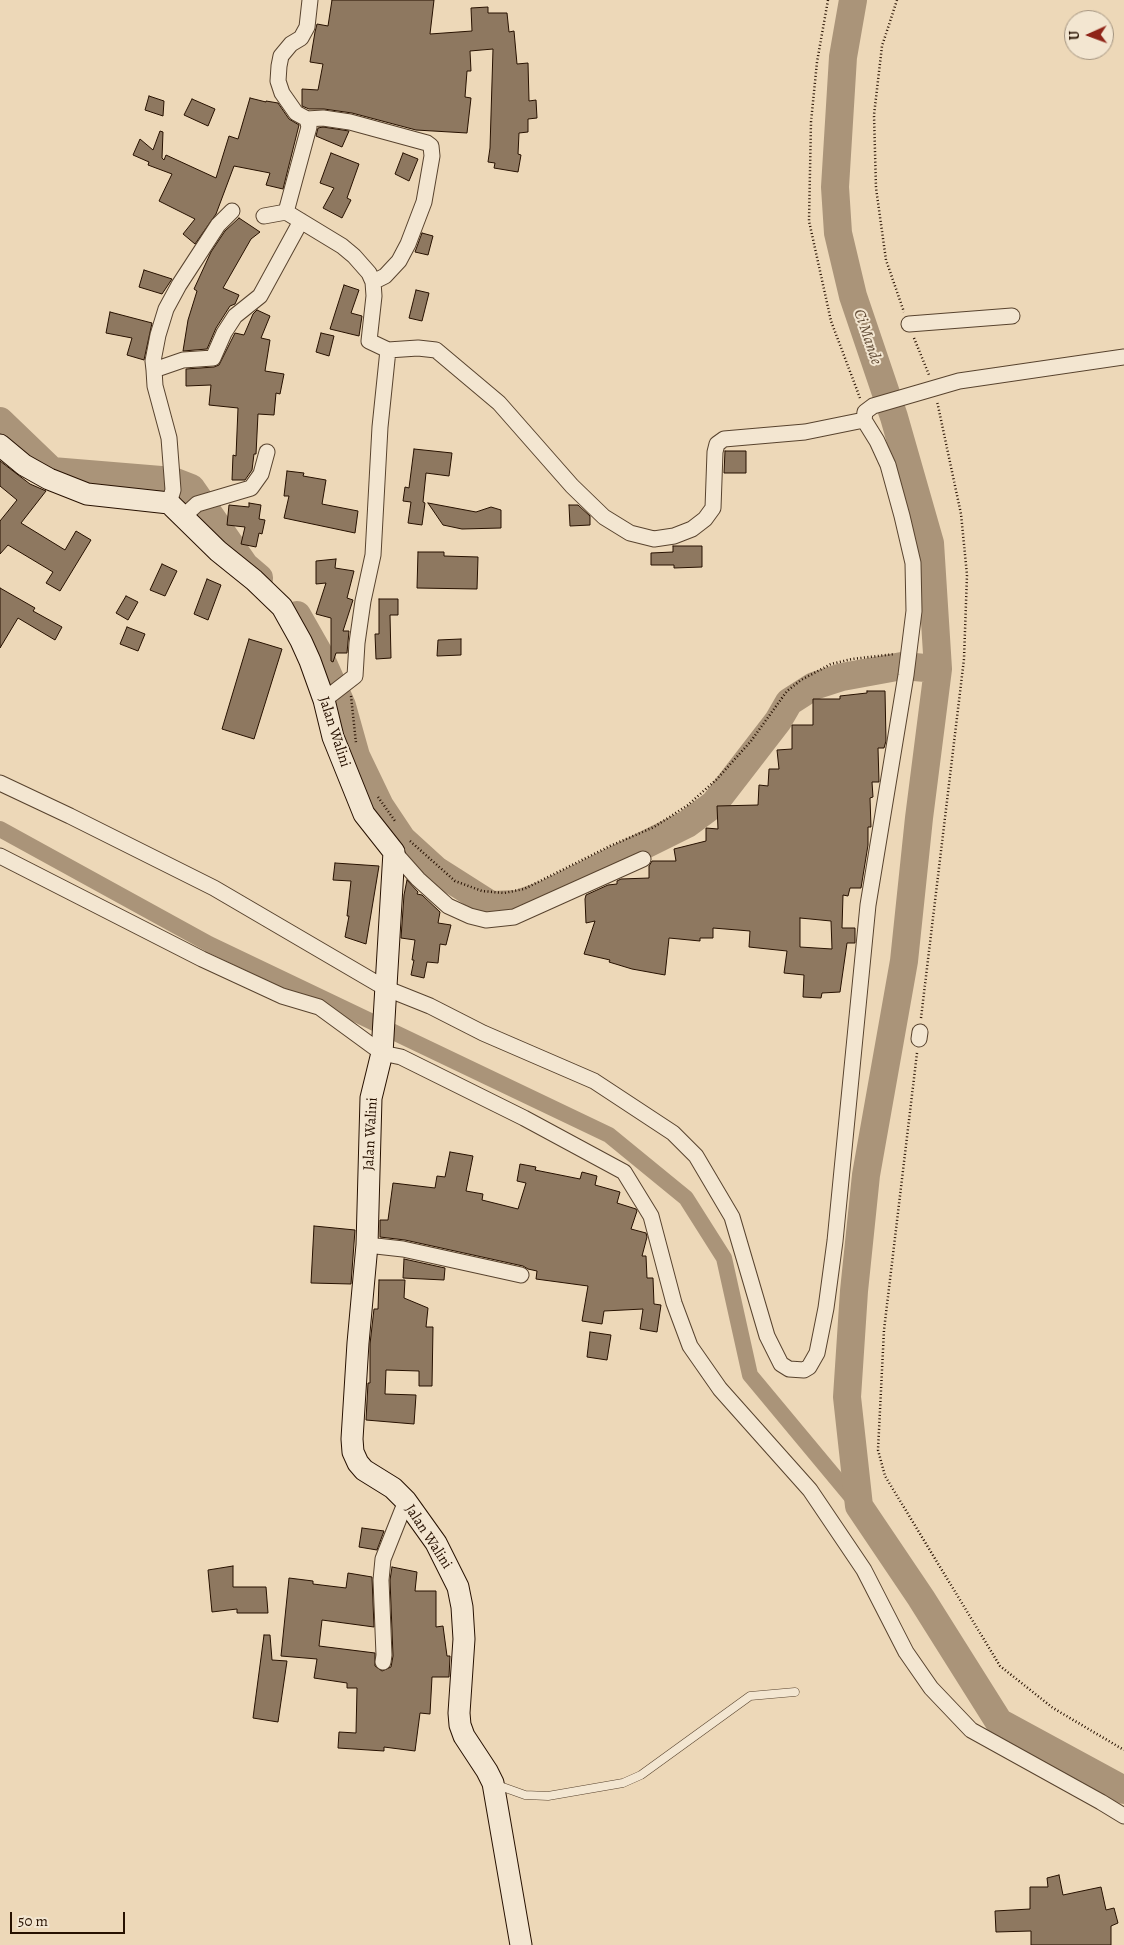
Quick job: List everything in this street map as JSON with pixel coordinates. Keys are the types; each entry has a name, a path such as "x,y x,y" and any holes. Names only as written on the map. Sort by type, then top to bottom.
{"street":[{"path":"310,0 307,27 301,38 291,44 281,56 279,66 278,81 282,93 296,113 307,118 350,122 427,143 430,146 432,156 424,202 408,244 399,261 385,276 373,282"},
{"path":"286,212 309,127 307,118"},
{"path":"184,498 155,386 154,361 158,335 166,309 218,225 232,211"},
{"path":"264,216 286,212 342,246 369,273 373,282 374,296 369,341 388,350 418,348 436,350 499,403 572,486 604,517 630,533 654,539 674,536 692,529 705,519 713,508 715,452 717,444 724,440 805,432 867,413 928,389 959,381 1124,357"},
{"path":"154,370 183,360 213,358 224,332 235,316 260,296 301,221"},
{"path":"908,324 1012,316"},
{"path":"327,698 351,679 363,601 373,555 380,427 388,350"},
{"path":"0,783 214,888 384,992 430,1006 483,1033 594,1081 673,1133 696,1156 732,1216 767,1336 781,1364 796,1371 804,1370 809,1367 817,1353 826,1308 835,1241 868,905 909,657 914,611 913,563 902,516 888,466 867,413"},
{"path":"0,444 24,466 49,479 87,494 184,498 252,488 261,474 267,452"},
{"name":"Jalan Walini","path":"184,498 188,524 218,552 254,580 282,607 301,640 327,698 333,737 364,814 401,846 394,876 384,992 382,1050 371,1098 367,1246 352,1439 353,1452 364,1470 393,1488 406,1501 436,1543 458,1587 462,1607 464,1639 459,1713 460,1725 464,1736 487,1772 492,1784 521,1945"},
{"path":"401,846 418,879 448,906 470,916 486,920 514,918 643,859"},
{"path":"0,856 202,959 282,996 319,1007 382,1050 401,1057 524,1118 624,1172 651,1216 674,1303 690,1346 720,1389 810,1490 864,1570 906,1652 931,1688 971,1730 1124,1816"},
{"path":"367,1246 403,1249 521,1275"},
{"path":"383,1662 381,1580 383,1559 406,1501"}],"lane":[{"path":"492,1784 525,1795 548,1796 623,1783 641,1775 750,1696 795,1692"}],"path":[{"path":"828,0 817,62 811,122 809,221 831,321 867,413"},
{"path":"897,0 882,46 874,115 876,188 886,260 928,389 961,514 967,575 964,660 884,1330 878,1450 885,1476 1000,1666 1052,1708 1124,1750"},
{"path":"401,846 455,881 482,892 504,893 524,889 610,846 654,827 688,806 718,779 751,741 787,691 801,680 831,664 852,659 909,657"},
{"path":"351,679 351,697 357,746"},
{"path":"375,793 396,823"}],"building":[{"path":"332,0 434,0 430,34 472,31 471,8 488,7 488,13 507,13 509,32 514,31 517,64 528,63 529,101 536,100 537,118 528,119 528,132 519,133 518,154 521,155 518,172 494,168 495,163 488,162 493,49 470,51 471,71 467,71 465,97 471,98 467,133 416,130 352,113 309,109 302,106 302,89 318,90 323,64 310,62 317,24 328,26"},
{"path":"149,96 164,101 163,116 145,110"},
{"path":"250,98 278,103 289,119 299,125 283,189 266,185 270,173 234,166 216,214 195,244 183,234 195,219 159,201 172,174 148,165 149,162 133,155 140,139 153,150 160,131 163,132 162,158 164,160 166,155 216,178 229,136 238,139"},
{"path":"192,99 215,109 208,126 184,115"},
{"path":"318,128 349,131 342,147 316,136"},
{"path":"331,153 359,164 347,198 351,200 342,218 323,208 334,188 320,183"},
{"path":"403,153 418,159 409,181 395,174"},
{"path":"239,218 260,232 251,239 223,288 239,295 235,304 230,306 216,328 207,349 183,351 188,320 197,291 194,289 211,252 225,231"},
{"path":"422,233 433,236 428,255 415,252"},
{"path":"144,270 172,279 162,294 139,287"},
{"path":"344,285 359,290 351,313 362,316 359,336 330,329"},
{"path":"416,290 429,293 422,321 409,318"},
{"path":"257,310 270,316 261,338 270,340 265,371 284,374 280,394 276,393 274,415 258,414 256,454 254,454 252,470 245,480 232,480 233,455 236,456 238,408 209,405 211,385 186,386 186,369 219,365 235,333 244,335 253,314"},
{"path":"110,312 152,323 144,360 127,355 132,338 106,333"},
{"path":"321,333 334,336 329,356 316,352"},
{"path":"414,449 452,453 449,476 426,473 422,525 408,523 411,502 403,501 405,487 409,488"},
{"path":"725,451 746,451 746,473 724,473"},
{"path":"0,461 30,484 46,491 21,523 65,550 76,531 91,540 60,591 46,583 53,572 8,545 0,554 0,521 17,500 0,486"},
{"path":"287,471 304,473 303,476 326,480 322,504 358,511 355,533 284,518 289,496 284,496"},
{"path":"249,503 261,505 259,519 265,520 262,534 259,533 256,547 241,544 245,527 227,525 229,505 249,507"},
{"path":"428,503 476,512 491,507 501,510 501,528 462,529 443,525"},
{"path":"569,505 578,505 590,516 590,525 570,526"},
{"path":"673,546 702,546 702,567 674,568 674,565 651,565 651,553 673,552"},
{"path":"418,552 444,552 444,556 478,557 477,589 417,588"},
{"path":"336,559 335,568 354,571 347,598 353,600 343,631 349,631 347,653 336,653 333,662 331,661 331,618 316,614 326,583 316,584 316,561"},
{"path":"162,564 177,571 165,596 150,590"},
{"path":"207,579 221,585 208,620 194,614"},
{"path":"0,588 35,608 33,611 62,627 55,640 18,618 0,648"},
{"path":"126,596 138,602 128,620 116,613"},
{"path":"379,599 398,599 398,615 390,615 391,658 376,659 375,634 379,634"},
{"path":"127,627 145,634 138,651 120,644"},
{"path":"249,639 282,649 254,739 222,729"},
{"path":"461,639 461,655 437,656 438,640"},
{"path":"867,691 885,691 886,741 884,748 878,748 879,782 872,782 873,797 870,798 871,827 868,827 868,845 861,888 850,888 848,896 843,895 842,928 855,928 855,943 847,943 840,992 822,993 821,998 803,997 804,975 784,973 787,951 749,947 750,931 713,928 713,938 700,938 700,941 669,938 665,975 632,969 609,962 610,960 584,954 595,921 586,923 586,895 608,885 617,884 617,881 621,879 649,878 649,866 652,861 676,861 674,849 706,841 706,828 718,829 717,806 758,805 759,785 768,786 769,769 779,769 777,750 792,749 792,725 813,725 813,699 840,699 840,696 867,693","holes":["800,918 831,921 832,949 800,947"]},
{"path":"335,863 379,866 366,944 345,937 349,916 347,916 351,881 333,880"},
{"path":"407,880 418,892 417,894 422,895 440,912 438,923 451,925 446,945 440,944 438,963 427,962 424,978 411,975 415,940 401,938"},
{"path":"450,1152 473,1156 466,1191 483,1194 482,1200 518,1209 526,1183 517,1181 520,1164 536,1167 535,1170 580,1179 582,1172 597,1176 595,1185 620,1192 617,1203 637,1211 631,1229 646,1233 647,1237 642,1256 646,1256 647,1278 653,1278 654,1304 661,1305 657,1332 640,1329 643,1309 604,1311 602,1324 582,1321 588,1286 536,1279 537,1271 523,1266 405,1240 380,1237 380,1220 388,1220 393,1183 435,1188 437,1176 445,1177"},
{"path":"314,1226 355,1230 351,1284 311,1283"},
{"path":"404,1259 445,1268 444,1280 403,1278"},
{"path":"379,1280 405,1280 404,1298 428,1308 426,1327 433,1327 432,1386 419,1386 419,1371 386,1370 385,1394 416,1395 414,1424 366,1420 368,1383 370,1383 370,1344 374,1309 378,1309"},
{"path":"590,1332 611,1335 607,1360 587,1357"},
{"path":"362,1528 384,1531 377,1550 359,1547"},
{"path":"233,1566 233,1587 266,1587 268,1613 237,1613 237,1609 212,1612 208,1570"},
{"path":"392,1567 417,1572 415,1591 436,1591 436,1627 443,1626 447,1656 450,1656 449,1677 432,1677 430,1714 420,1713 415,1751 384,1747 384,1751 338,1748 339,1732 356,1733 357,1688 347,1688 347,1683 314,1678 317,1659 281,1656 289,1578 313,1581 313,1584 346,1588 348,1573 372,1577 374,1627 322,1620 319,1646 375,1653 375,1666 382,1671 391,1667 393,1656 390,1580"},
{"path":"264,1635 270,1635 272,1660 287,1661 278,1722 253,1718"},
{"path":"1059,1875 1063,1895 1101,1887 1106,1910 1114,1908 1118,1923 1111,1926 1111,1945 1031,1945 1031,1931 996,1932 995,1911 1030,1909 1030,1887 1048,1887 1047,1878"}],"waterway":[{"name":"Ci Mande","path":"853,0 843,57 835,187 838,233 853,296 894,417 930,543 938,669"},
{"path":"0,421 52,471 173,481 191,488 245,566 259,578"},
{"path":"297,615 318,652 342,706 356,756 380,806 402,839 436,870 491,905 518,904 546,894 687,824 714,804 778,721 789,702 814,686 842,677 902,666 938,669 919,818 904,961 866,1175 854,1291 847,1397 859,1506 921,1598 999,1722 1124,1790"},
{"path":"0,829 209,944 609,1135 686,1198 724,1258 750,1375 859,1506"}]}
